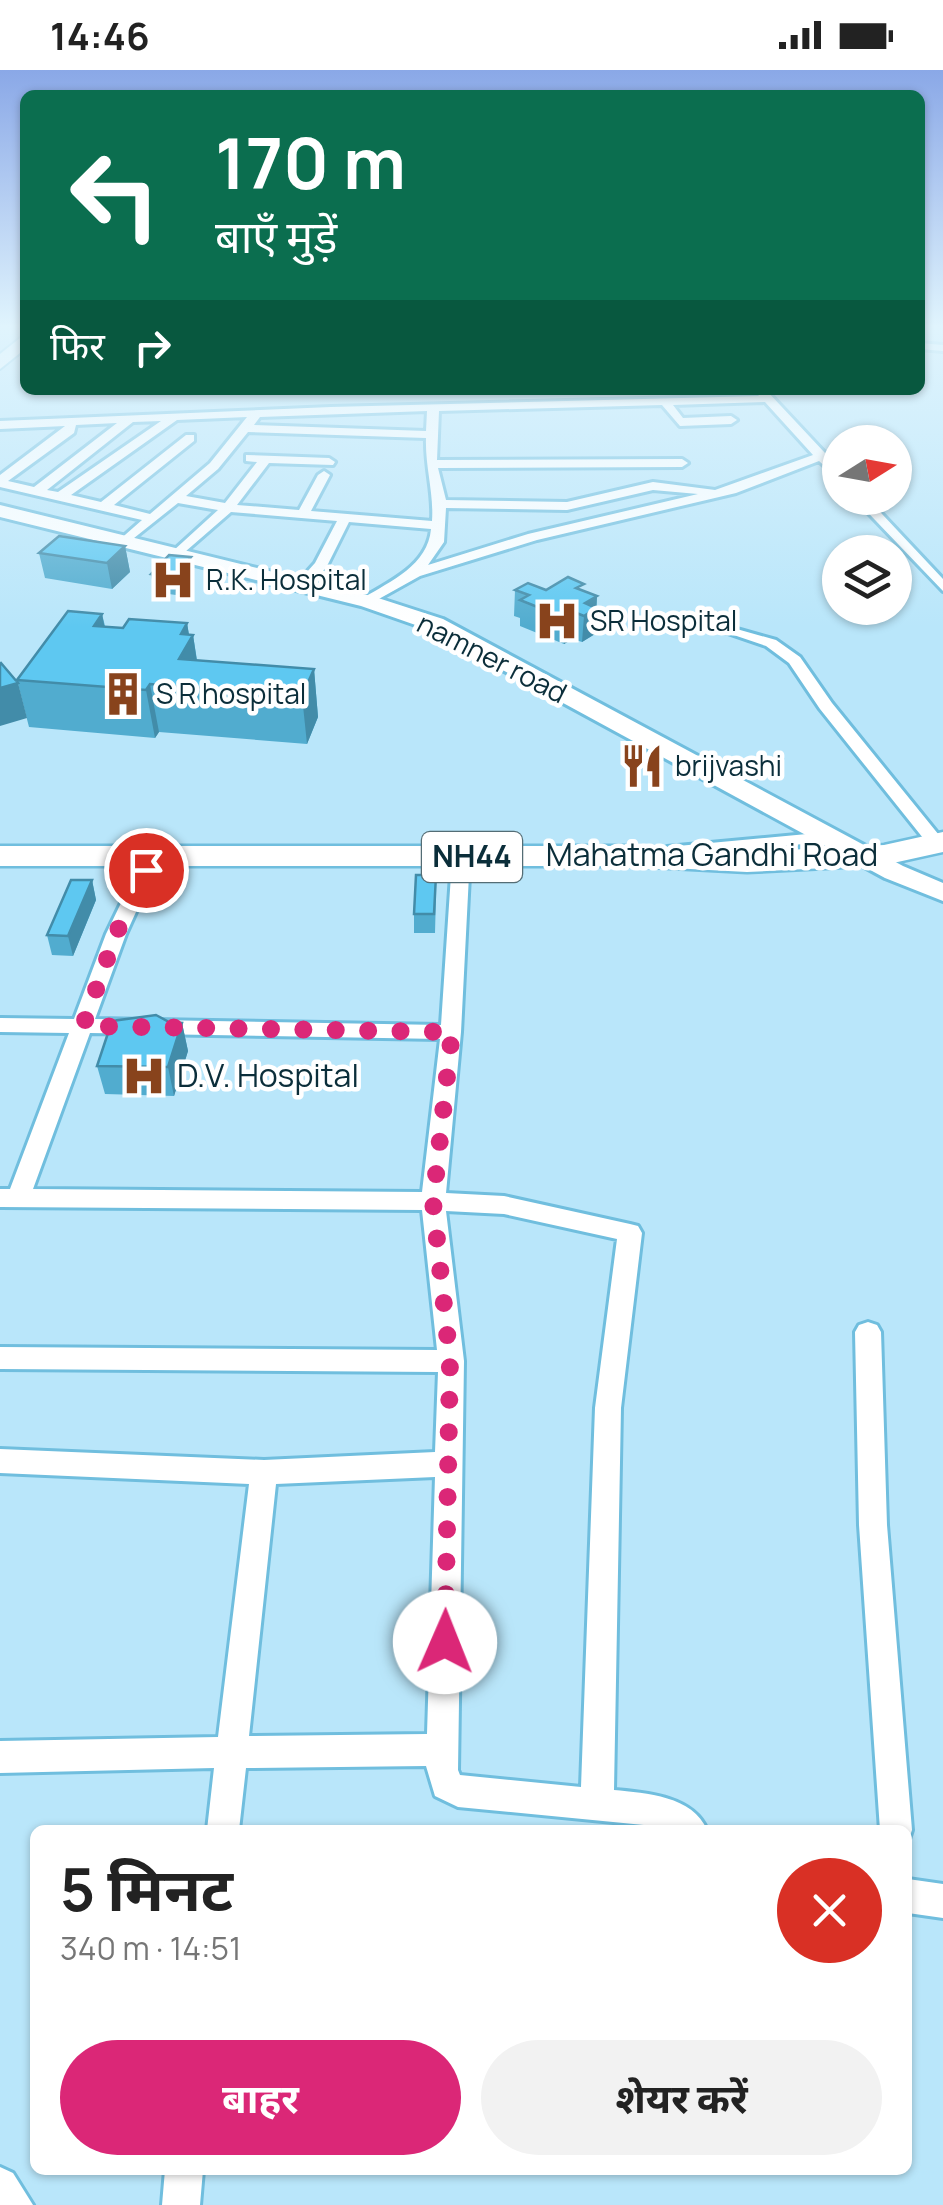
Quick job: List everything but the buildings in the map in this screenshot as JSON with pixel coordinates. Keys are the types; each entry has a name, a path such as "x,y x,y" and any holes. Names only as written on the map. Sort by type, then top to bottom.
{"highway":[{"name":"Mahatma Gandhi Road","path":"0,868 370,878 694,878 880,865 941,849"},
{"name":"Mahatma Gandhi Road","path":"0,856 624,856 880,865"}],"main road":[{"name":"namner road","path":"0,512 368,600 436,624 880,865 943,893"}],"street":[{"path":"0,482 70,428"},
{"path":"36,490 119,428"},
{"path":"60,497 158,428"},
{"path":"124,542 180,499 248,428 432,435"},
{"path":"416,573 437,542 440,526 432,464 432,428"},
{"path":"368,600 416,573 533,537 720,493 821,456 795,428"},
{"path":"102,508 190,438"},
{"path":"222,456 326,468 302,514"},
{"path":"178,554 228,508 265,460"},
{"path":"432,464 682,463"},
{"path":"0,482 152,518"},
{"path":"440,504 567,506 660,486 720,493"},
{"path":"180,499 228,508 440,526"},
{"path":"876,515 943,587"},
{"path":"304,584 321,564 346,518"},
{"path":"724,627 771,643 795,660 826,706 941,849"},
{"path":"624,856 828,837"},
{"path":"146,870 116,934 83,1026 9,1198 504,1204 630,1233 608,1408 597,1804"},
{"path":"460,875 452,1032 433,1202 450,1361 442,1770 446,1785 458,1790 658,1810 684,1825"},
{"path":"0,1025 452,1032"},
{"path":"868,1332 873,1524 896,1825"},
{"path":"0,1358 450,1361"},
{"path":"0,1461 264,1472 448,1464"},
{"path":"224,1825 264,1472"},
{"path":"0,1757 234,1750 443,1750"},
{"path":"912,1897 943,1901"},
{"path":"182,2205 184,2175"},
{"path":"0,2186 14,2205"}],"place":[{"name":"R.K. Hospital","path":"173,580"},
{"name":"SR Hospital","path":"557,621"},
{"name":"S R hospital","path":"123,694"},
{"name":"brijvashi","path":"642,766"},
{"name":"D.V. Hospital","path":"144,1076"}],"route":[{"path":"146,870 116,934 83,1026 452,1032 433,1202 450,1361 445,1642"}]}
